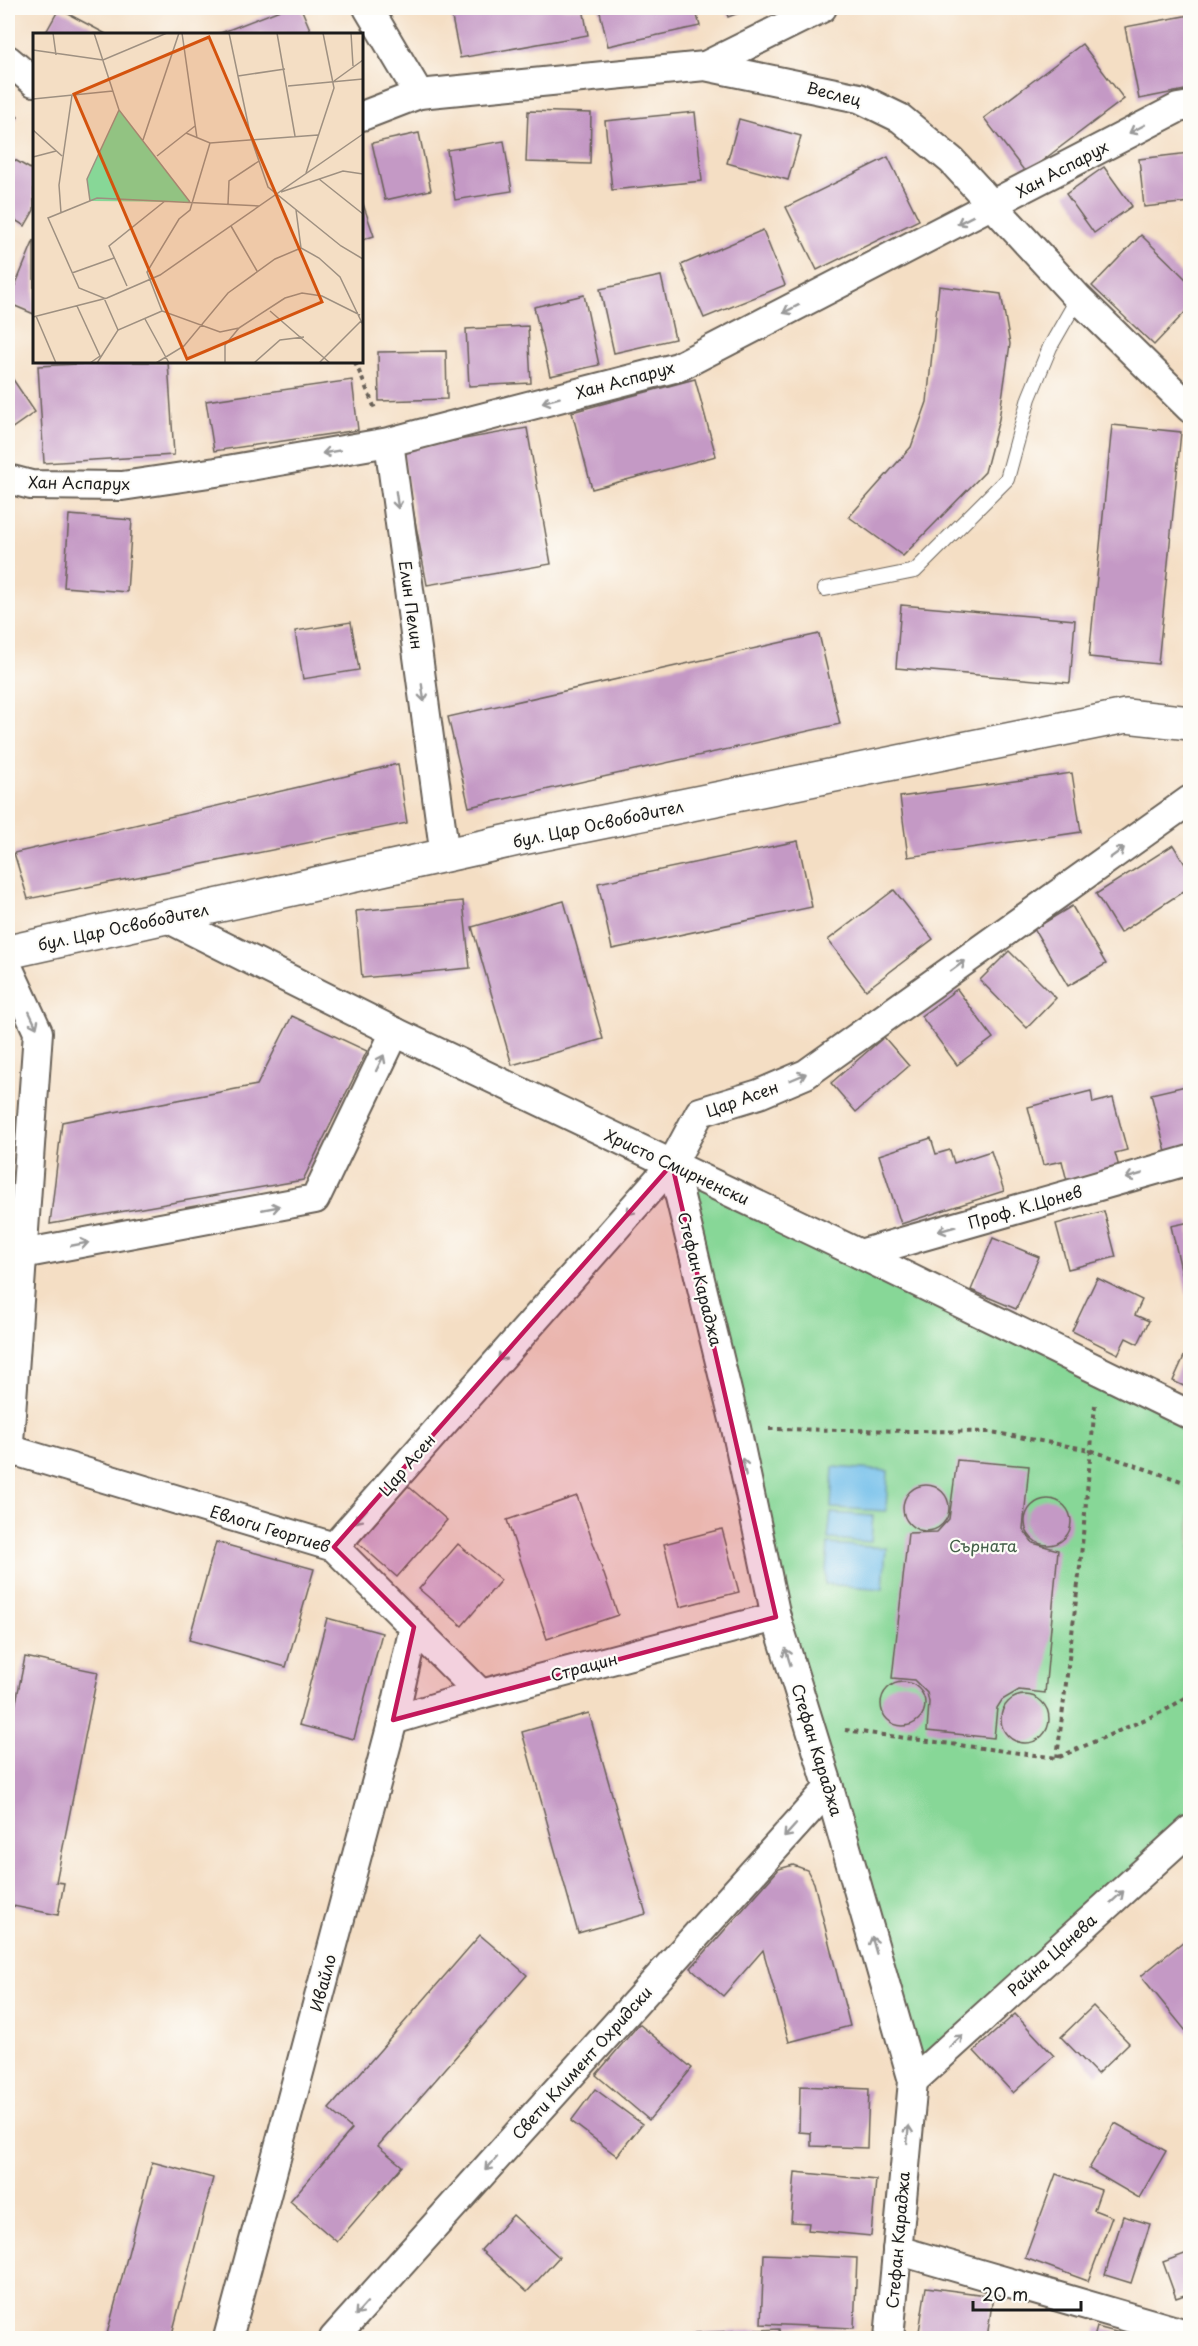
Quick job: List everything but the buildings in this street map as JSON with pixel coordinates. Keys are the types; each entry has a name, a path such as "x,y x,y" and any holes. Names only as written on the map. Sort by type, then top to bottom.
{"main road":[{"name":"бул. Цар Освободител","path":"8,952 445,856 1126,716 1191,723"}],"street":[{"path":"368,8 419,94"},
{"path":"705,66 822,8"},
{"path":"8,60 33,81"},
{"name":"Веслец","path":"363,116 419,94 705,66 859,98 900,118 952,161 1078,298 1191,408"},
{"name":"Хан Аспарух","path":"8,479 31,485 122,486 389,442 678,366 1179,108 1191,106"},
{"name":"Елин Пелин","path":"389,442 445,856"},
{"name":"Цар Асен","path":"334,1547 672,1164 700,1112 759,1094 806,1074 1191,800"},
{"name":"Христо Смирненски","path":"165,917 395,1032 1191,1415"},
{"path":"8,967 38,1032 8,1452"},
{"path":"22,1254 315,1199 395,1032"},
{"name":"Проф. К.Цонев","path":"860,1254 1191,1160"},
{"name":"Стефан Караджа","path":"672,1164 736,1428 776,1617 829,1788 913,2081 889,2338"},
{"name":"Евлоги Георгиев","path":"8,1452 334,1547 481,1694"},
{"name":"Страцин","path":"393,1720 481,1694 776,1617"},
{"name":"Ивайло","path":"228,2338 393,1720 414,1627"},
{"name":"Свети Климент Охридски","path":"334,2338 829,1788"},
{"name":"Райна Цанева","path":"913,2081 1191,1830"},
{"path":"897,2250 1191,2335"}],"lane":[{"path":"825,590 915,571 1007,479 1029,398 1050,347 1078,298"}],"path":[{"path":"355,363 389,442"},
{"path":"1057,1758 1080,1567 1098,1371"},
{"path":"736,1428 991,1432 1090,1450 1191,1484"},
{"path":"809,1725 1057,1758 1164,1711 1191,1695"}],"highlighted area":[{"path":"672,1164 776,1617 393,1720 414,1627 334,1547"}],"green space":[{"name":"Сърната","path":"672,1164 1190,1415 1190,1830 913,2081 736,1428"}],"water":[{"path":"833,1467 888,1471 886,1511 831,1508"},
{"path":"831,1513 873,1516 871,1542 828,1539"},
{"path":"828,1544 886,1548 883,1589 825,1584"}]}
